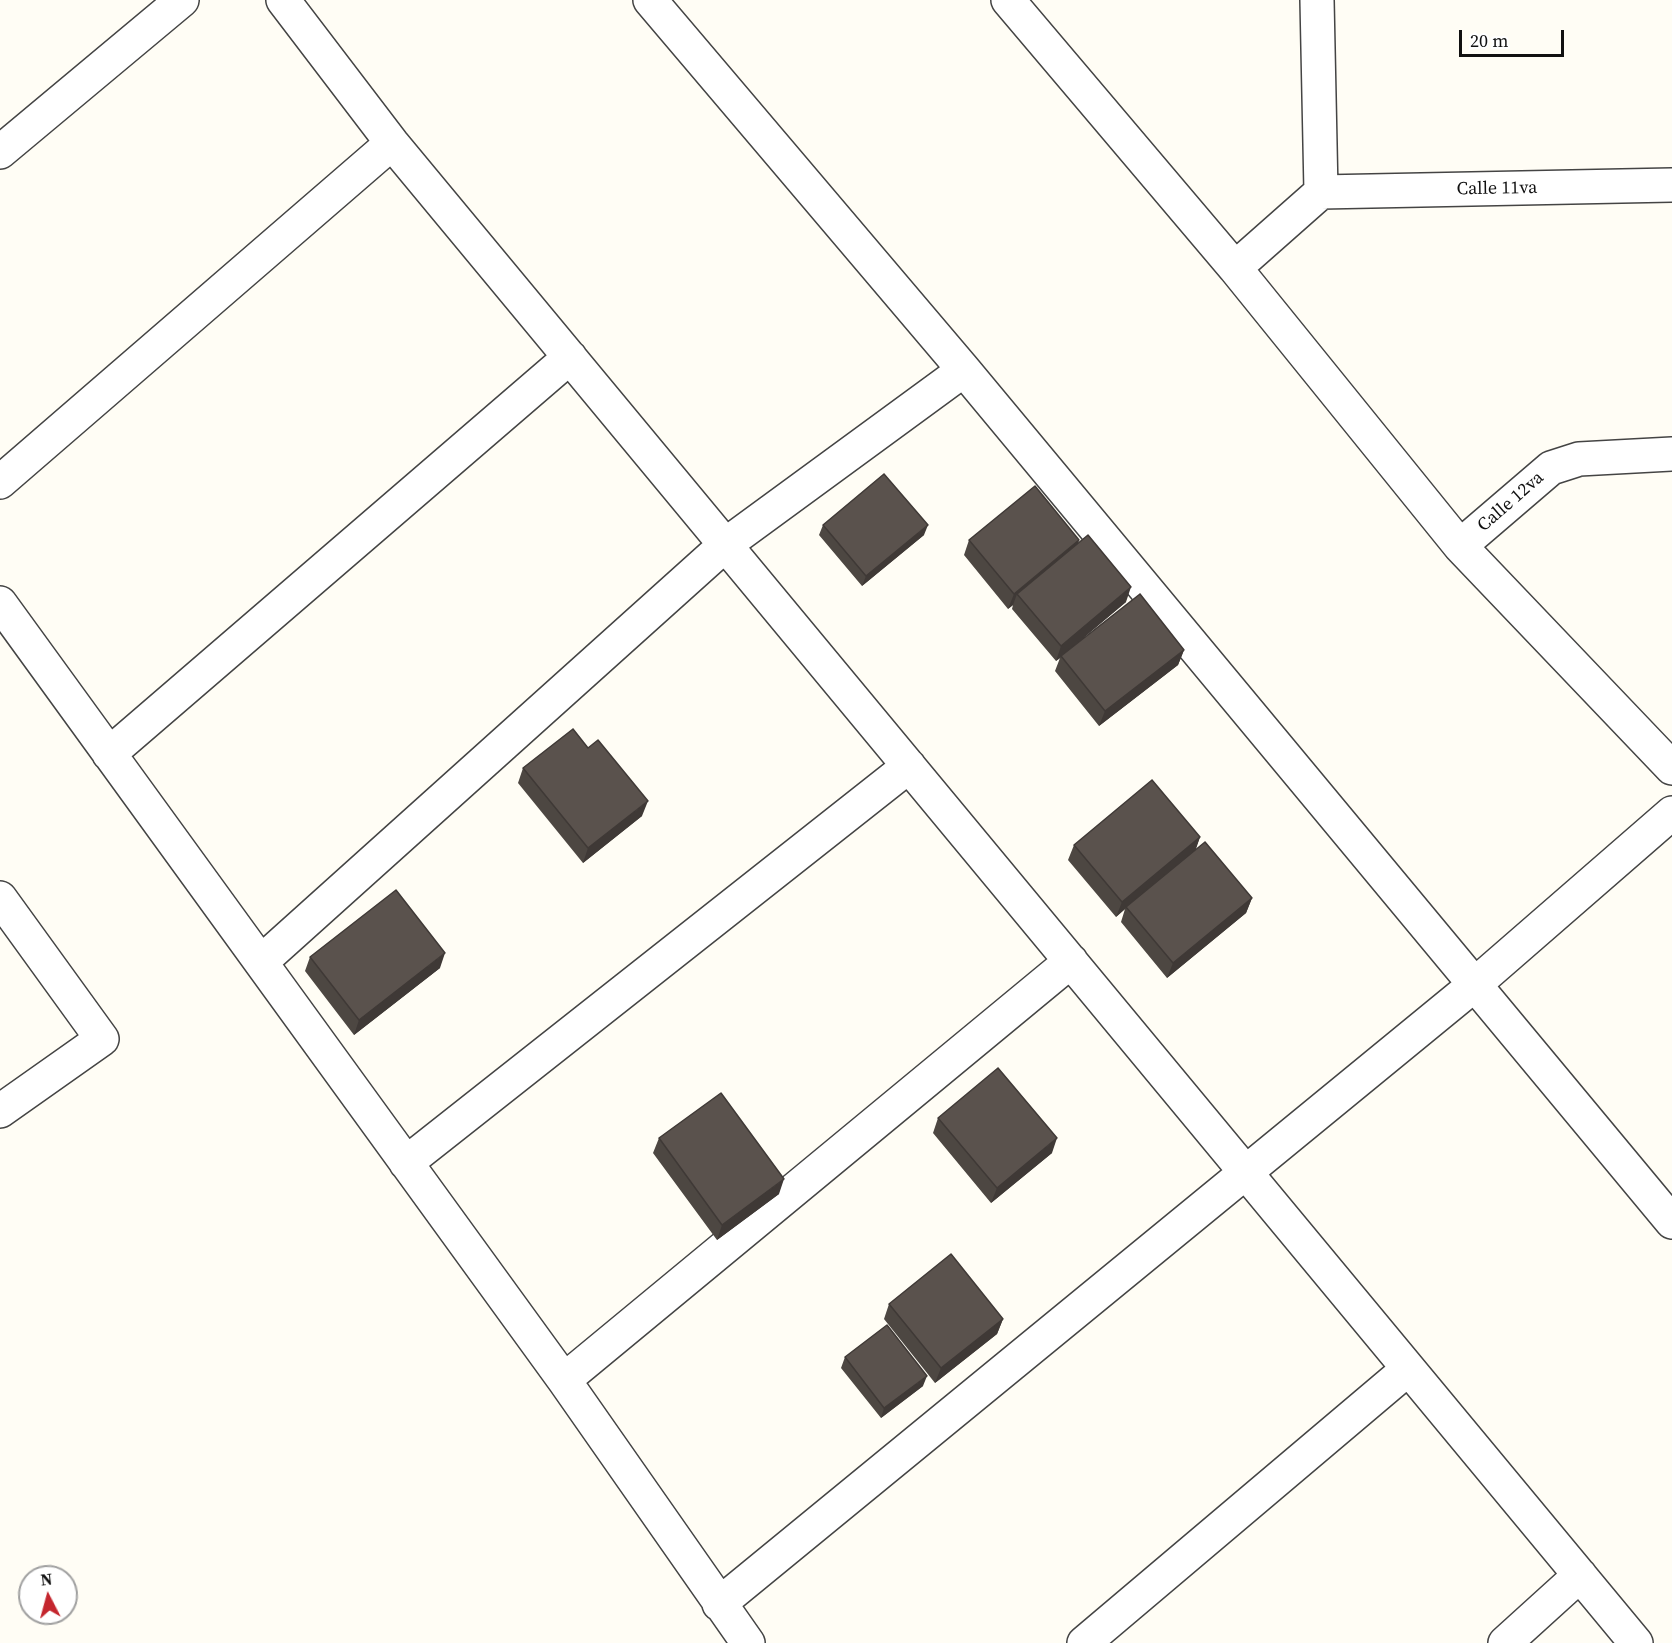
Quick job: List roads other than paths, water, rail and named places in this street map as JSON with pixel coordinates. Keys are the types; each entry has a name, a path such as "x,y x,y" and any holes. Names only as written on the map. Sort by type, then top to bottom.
{"street":[{"path":"0,152 182,0"},
{"path":"283,0 392,143 1636,1643"},
{"path":"650,0 964,370 1473,986 1672,1222"},
{"path":"1008,0 1234,268 1460,546 1672,768"},
{"path":"1234,268 1322,192 1317,0"},
{"path":"0,482 392,143"},
{"name":"Calle 11va","path":"1322,192 1672,186"},
{"path":"109,754 570,357"},
{"path":"261,962 725,545 964,370"},
{"name":"Calle 12va","path":"1460,546 1551,468 1579,459 1672,454"},
{"path":"0,603 564,1380 719,1605 748,1643"},
{"path":"406,1163 909,766"},
{"path":"719,1605 1473,986 1672,813"},
{"path":"0,898 102,1039 0,1111"},
{"path":"564,1380 1071,961"},
{"path":"1084,1643 1408,1369"},
{"path":"1505,1643 1580,1575"}]}
